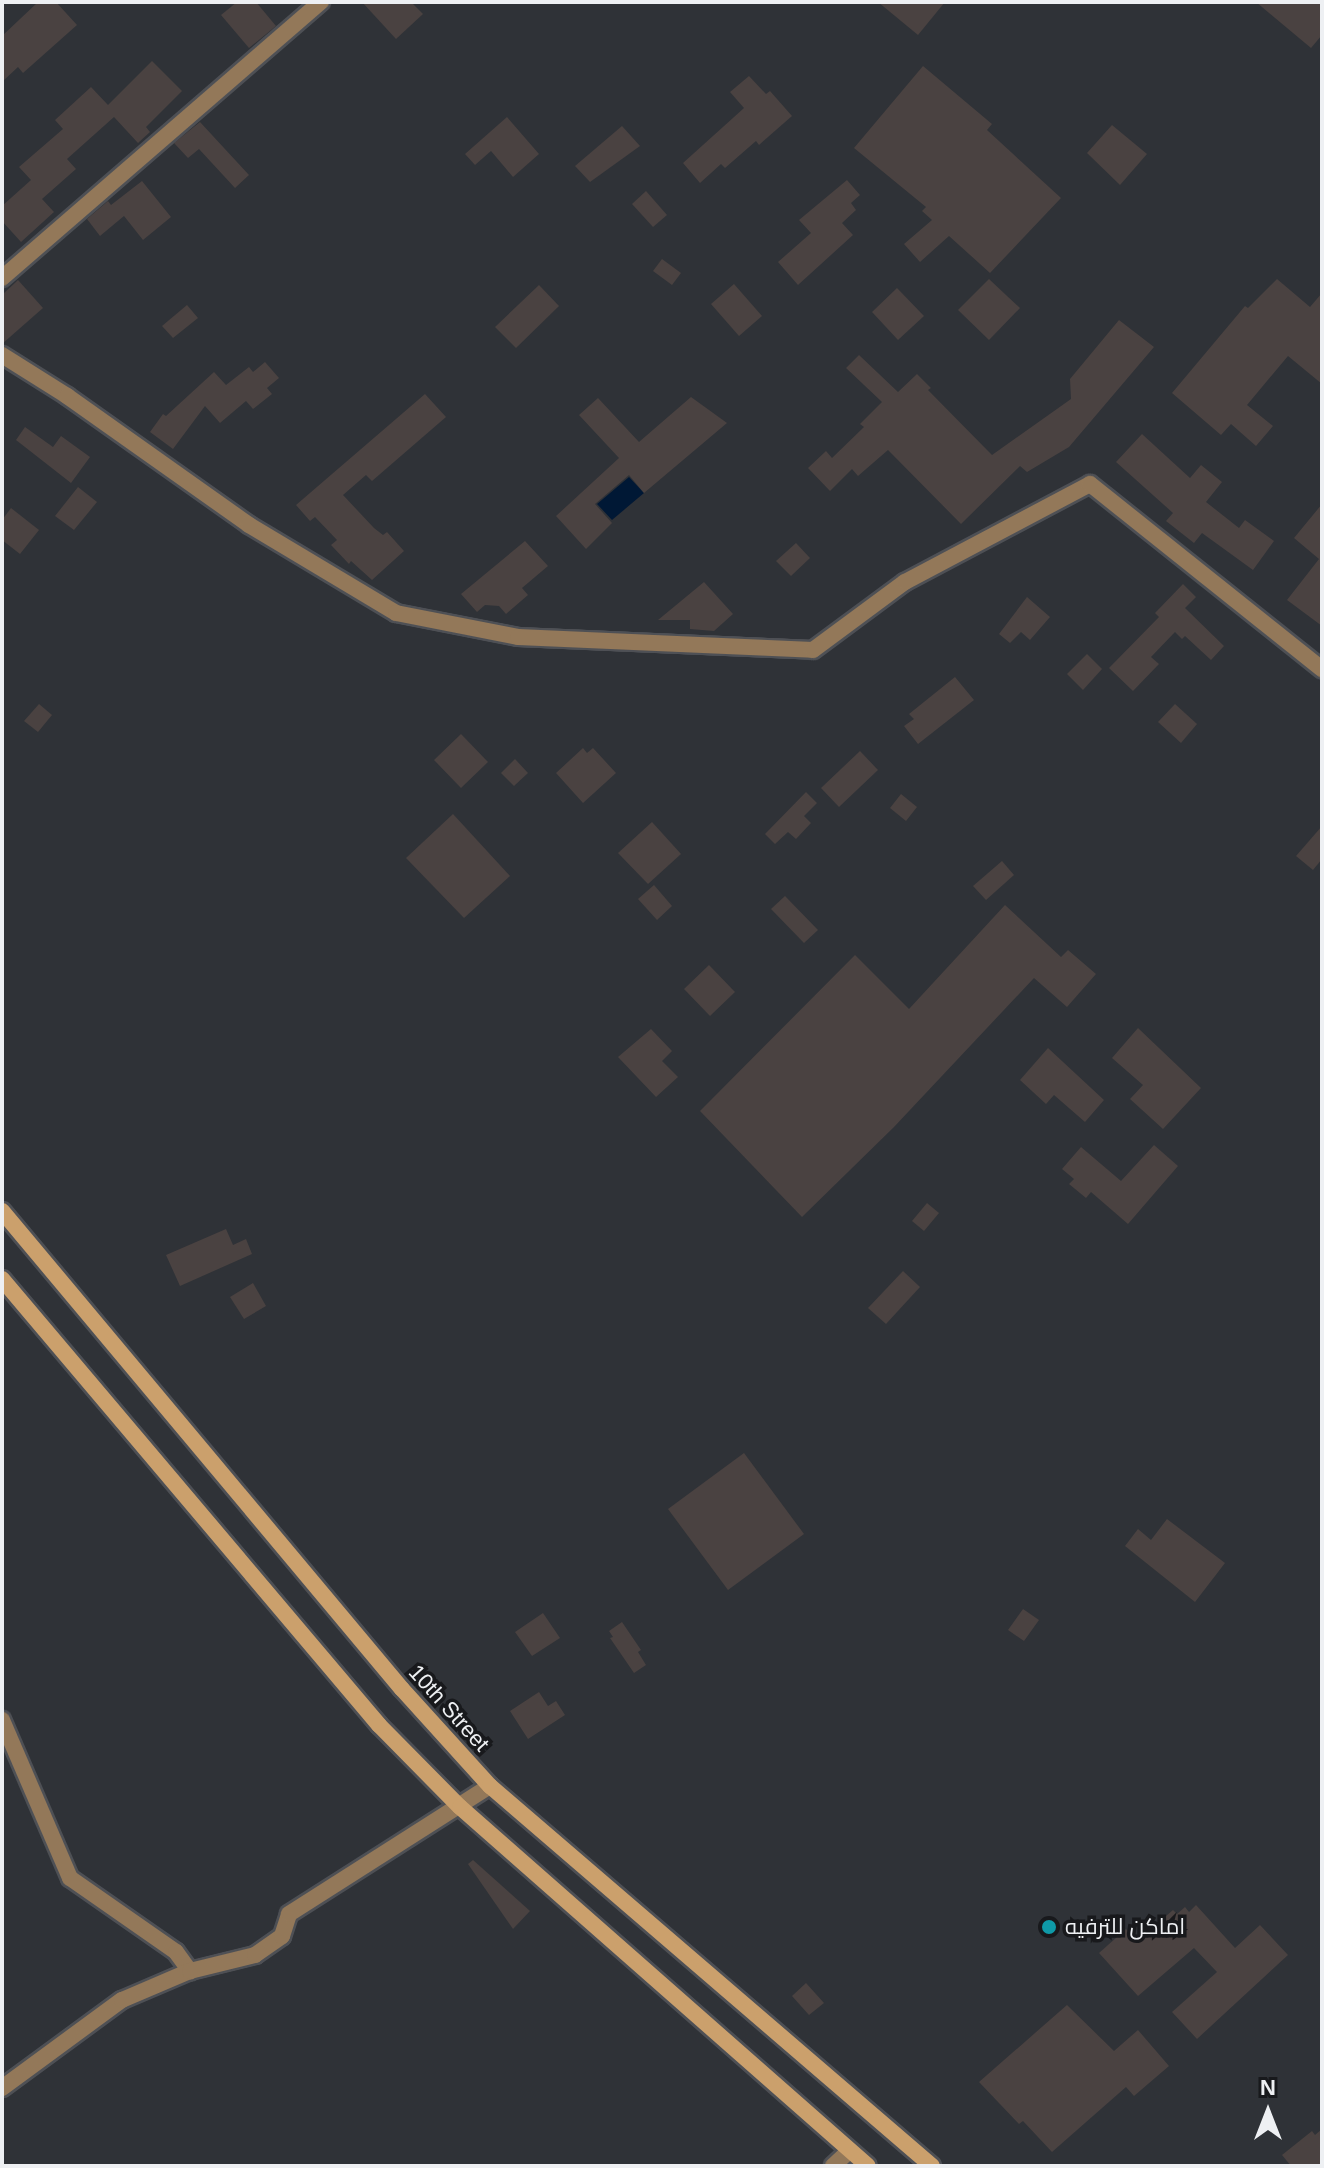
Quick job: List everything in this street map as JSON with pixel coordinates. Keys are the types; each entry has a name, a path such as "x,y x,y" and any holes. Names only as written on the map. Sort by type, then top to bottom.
{"main road":[{"name":"10th Street","path":"2,1211 402,1689 490,1786 932,2166"},
{"path":"2,1279 379,1725 460,1807 868,2166"}],"street":[{"path":"2,278 321,2"},
{"path":"2,355 79,404 249,525 396,613 518,637 813,650 905,582 1090,484 1322,669"},
{"path":"2,1720 70,1878 176,1952 190,1971"},
{"path":"2,2088 122,2000 190,1971 255,1955 282,1936 289,1914 490,1786"},
{"path":"833,2166 849,2151"}],"water":[{"path":"629,477 644,493 612,520 597,504"}],"building":[{"path":"38,2 56,2 77,25 23,73 18,67 2,82 2,36"},
{"path":"237,2 256,2 276,26 249,48 221,15"},
{"path":"362,2 411,2 423,14 396,39"},
{"path":"878,2 945,2 918,35"},
{"path":"1256,2 1322,2 1322,35 1311,48"},
{"path":"152,61 182,91 146,127 150,132 138,143 114,117 67,159 76,169 42,199 54,212 21,242 2,221 2,206 31,180 19,167 63,129 55,120 91,87 108,105"},
{"path":"923,66 992,124 987,130 1061,198 990,273 949,236 920,262 904,244 932,220 922,211 926,207 854,148"},
{"path":"749,76 766,94 770,91 792,116 759,145 756,141 725,168 721,164 700,183 683,163 744,108 730,92"},
{"path":"507,117 539,154 513,177 491,151 475,165 465,154"},
{"path":"200,122 249,175 235,188 199,149 188,158 174,143"},
{"path":"1112,125 1147,154 1120,185 1087,153"},
{"path":"622,126 640,146 590,182 575,166"},
{"path":"847,180 860,195 851,203 856,210 842,223 853,235 798,285 778,262 811,233 799,220"},
{"path":"142,181 171,217 143,240 124,216 100,236 87,219 108,201 111,205"},
{"path":"646,191 667,215 653,227 632,204"},
{"path":"662,259 681,273 672,285 653,271"},
{"path":"989,279 1020,308 989,340 958,310"},
{"path":"1277,279 1310,307 1322,293 1322,384 1288,356 1247,405 1273,426 1256,446 1231,424 1221,435 1172,393 1245,306 1248,308"},
{"path":"18,280 43,308 2,344 2,295"},
{"path":"734,284 762,316 739,336 711,304"},
{"path":"539,285 559,306 516,348 495,327"},
{"path":"897,288 924,316 898,340 872,312"},
{"path":"187,305 198,318 173,338 162,326"},
{"path":"1119,320 1154,347 1069,447 1027,472 1020,466 961,524 888,450 858,476 852,469 830,491 808,468 826,451 832,458 864,427 860,424 882,402 846,368 859,355 898,392 917,374 931,388 928,390 992,455 1071,399 1070,379"},
{"path":"265,362 279,378 267,388 272,394 253,409 246,401 220,423 205,406 173,449 150,432 163,414 166,416 214,372 226,385 249,367 253,372"},
{"path":"425,394 446,417 372,481 366,475 343,495 374,528 383,535 387,532 404,551 372,580 351,561 349,564 331,545 337,540 315,517 310,521 296,505"},
{"path":"691,397 727,423 644,493 629,475 595,504 612,523 586,549 556,516 619,458 579,415 598,398 639,442"},
{"path":"25,427 53,447 61,436 90,457 71,483 16,440"},
{"path":"1142,434 1190,478 1201,465 1222,482 1206,502 1239,528 1245,520 1274,541 1253,570 1202,533 1194,543 1166,521 1173,513 1116,462"},
{"path":"78,487 97,502 74,530 55,516"},
{"path":"1322,504 1322,626 1287,600 1319,559 1294,538"},
{"path":"11,508 39,530 20,554 2,540 2,520"},
{"path":"525,541 548,566 522,588 528,595 506,614 499,606 485,605 477,612 461,594"},
{"path":"796,543 810,558 791,576 776,561"},
{"path":"704,582 733,614 714,631 690,629 690,620 658,620"},
{"path":"1183,584 1196,597 1185,608 1224,646 1211,660 1185,636 1182,639 1175,632 1151,657 1159,664 1133,691 1109,668 1159,617 1155,613"},
{"path":"1027,597 1050,617 1030,640 1021,632 1010,643 999,634"},
{"path":"1087,654 1102,669 1083,690 1067,674"},
{"path":"955,677 974,700 918,744 904,726 914,719 909,714"},
{"path":"39,704 52,715 38,732 24,721"},
{"path":"1175,704 1197,724 1181,743 1158,722"},
{"path":"461,734 488,762 461,788 434,760"},
{"path":"583,748 587,753 593,748 616,773 583,803 556,773"},
{"path":"860,751 878,770 839,807 821,788"},
{"path":"515,759 528,773 514,786 501,773"},
{"path":"806,792 817,803 804,816 811,823 796,839 788,832 775,844 765,834"},
{"path":"901,794 917,807 906,821 890,808"},
{"path":"453,814 510,876 464,918 406,858"},
{"path":"652,822 681,854 648,884 618,853"},
{"path":"1322,826 1322,859 1313,870 1296,856"},
{"path":"1002,861 1014,875 986,900 973,886"},
{"path":"654,885 672,906 657,920 638,899"},
{"path":"785,896 818,930 804,943 771,909"},
{"path":"1005,905 1061,957 1068,950 1096,974 1067,1007 1034,978 894,1127 802,1217 700,1111 855,955 909,1009"},
{"path":"709,965 735,992 710,1016 684,989"},
{"path":"1138,1028 1201,1088 1163,1129 1130,1099 1143,1085 1112,1058"},
{"path":"651,1029 672,1051 662,1061 678,1077 656,1097 618,1057"},
{"path":"1048,1048 1104,1100 1085,1122 1054,1095 1046,1104 1020,1080"},
{"path":"1154,1145 1178,1166 1128,1224 1091,1192 1086,1198 1069,1184 1074,1179 1062,1169 1081,1147 1121,1181"},
{"path":"927,1203 939,1213 924,1231 912,1221"},
{"path":"226,1229 233,1245 246,1239 252,1254 180,1286 166,1255"},
{"path":"903,1271 920,1287 886,1324 868,1308"},
{"path":"253,1283 266,1306 244,1319 230,1297"},
{"path":"744,1453 804,1534 728,1590 668,1509"},
{"path":"1167,1519 1225,1563 1195,1602 1125,1546 1138,1529 1151,1540"},
{"path":"1023,1609 1039,1620 1024,1641 1008,1630"},
{"path":"543,1613 560,1638 532,1656 515,1632"},
{"path":"622,1622 641,1650 638,1652 646,1665 634,1673 610,1638 613,1637 609,1631"},
{"path":"539,1692 548,1706 556,1701 565,1715 528,1739 510,1711"},
{"path":"473,1860 530,1911 513,1929 468,1864"},
{"path":"1196,1905 1235,1948 1260,1925 1288,1955 1197,2039 1172,2012 1217,1972 1194,1948 1138,1996 1099,1953 1126,1929 1137,1941 1173,1910 1177,1914 1185,1907 1189,1912"},
{"path":"806,1983 824,2003 809,2015 792,1996"},
{"path":"1067,2005 1114,2051 1138,2030 1169,2066 1134,2096 1126,2087 1052,2152 1023,2121 1019,2124 979,2082"},
{"path":"1322,2129 1322,2166 1291,2166 1282,2155 1312,2131 1315,2135"}],"place":[{"name":"اماكن للترفيه","path":"1049,1927"}]}
